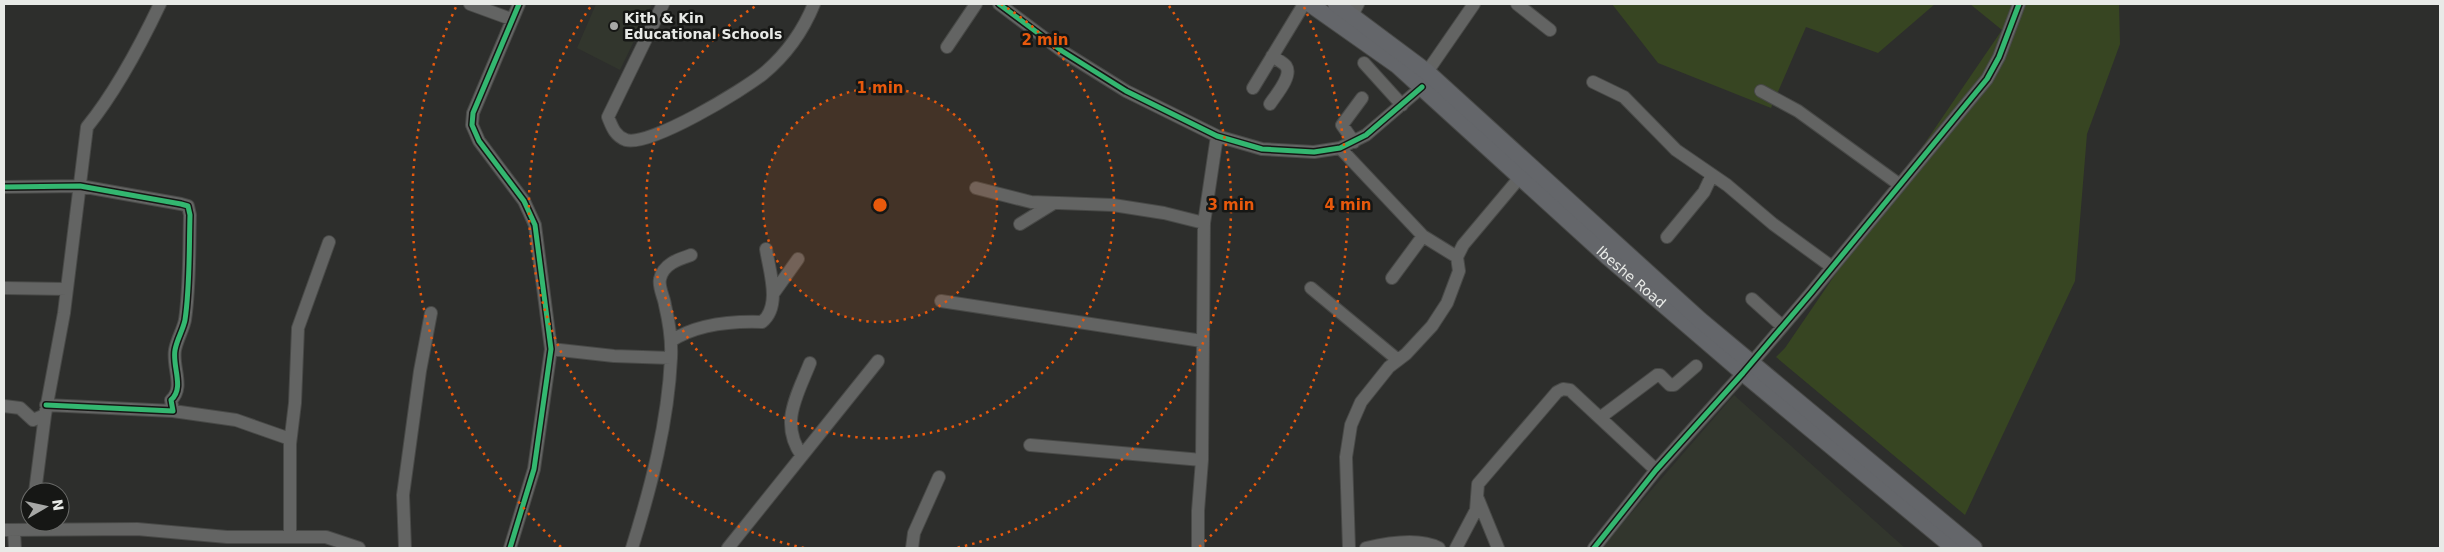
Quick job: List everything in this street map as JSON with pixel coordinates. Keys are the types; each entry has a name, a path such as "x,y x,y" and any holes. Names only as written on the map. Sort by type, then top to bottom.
{"main road":[{"name":"Ibeshe Road","path":"1310,4 1352,15"},
{"name":"Ibeshe Road","path":"1336,4 1352,15 1621,250 1747,368 1954,548"},
{"name":"Ibeshe Road","path":"1425,79 1521,176 1609,258 1974,548"}],"street":[{"path":"36,482 46,410 61,338 88,127 104,107 144,39 160,4"},
{"path":"470,4 511,19"},
{"path":"510,548 534,469 551,349 535,225 524,201 479,141 472,125 473,114 511,19 519,4"},
{"path":"663,4 608,117 617,135 626,140 635,141 656,134 702,113 763,74 783,54 805,27 814,4"},
{"path":"947,47 976,4"},
{"path":"999,4 1047,40 1111,82 1183,121 1217,136 1262,149 1314,152 1340,148 1354,142 1402,105 1425,79 1474,4"},
{"path":"1253,88 1304,4"},
{"path":"1517,4 1550,30"},
{"path":"1594,548 1656,470 1747,368 1987,79 1999,57 2019,4"},
{"path":"1270,104 1286,78 1287,70 1286,66 1272,56"},
{"path":"1364,63 1402,105"},
{"path":"1593,82 1624,98 1676,150 1712,175 1772,224 1832,267"},
{"path":"1761,91 1798,111 1900,185"},
{"path":"1354,142 1342,125 1362,98"},
{"path":"1198,548 1198,511 1202,460 1204,223 1217,136"},
{"path":"1340,148 1423,236 1457,256"},
{"path":"1667,237 1704,192 1712,175"},
{"path":"1353,548 1346,457 1351,425 1362,402 1389,367 1432,326 1447,303 1459,271 1457,256 1463,245 1521,176"},
{"path":"4,187 80,186 188,206 190,215 189,275 184,322 175,348 174,366 179,389 177,395 171,400 173,411"},
{"path":"976,188 1019,200 1112,205 1164,213 1204,223"},
{"path":"1020,224 1054,203"},
{"path":"1392,278 1423,236"},
{"path":"290,537 290,439 295,403 298,328 329,242"},
{"path":"671,341 682,334 699,329 746,321 762,322 769,317 773,294 766,249"},
{"path":"632,548 652,482 664,414 671,358 671,341 659,281 662,272 670,263 691,255"},
{"path":"773,294 798,259"},
{"path":"4,288 67,289"},
{"path":"1311,288 1398,360"},
{"path":"1752,299 1782,326"},
{"path":"941,301 1202,341"},
{"path":"405,548 403,495 420,371 431,313"},
{"path":"551,349 614,356 671,358"},
{"path":"728,548 878,361"},
{"path":"802,456 794,445 790,427 790,412 810,363"},
{"path":"1601,417 1657,375 1660,375 1670,385 1674,384 1696,366"},
{"path":"1456,548 1476,510 1478,484 1557,392 1563,389 1570,390 1601,417 1656,470"},
{"path":"4,406 20,408 33,420 46,410 173,411 236,420 290,439"},
{"path":"1030,445 1202,460"},
{"path":"912,548 914,533 939,477"},
{"path":"1478,497 1498,548"},
{"path":"70,527 138,529 275,543 290,537 326,537 359,548"},
{"path":"9,531 15,548"},
{"path":"1366,548 1388,542 1395,545 1403,542 1427,543 1440,548"}],"shaded area":[{"name":"Kith & Kin Educational Schools","path":"596,4 652,4 620,70 577,48"},
{"path":"1734,395 1905,548 1601,548"}],"green space":[{"path":"1612,4 1935,4 1878,53 1806,27 1771,108 1658,63"},
{"path":"1970,4 2119,4 2120,44 2087,134 2075,281 1965,515 1776,357 1785,348 2002,30"}],"cycle path":[{"path":"510,548 534,469 551,349 535,225 524,201 479,141 472,125 473,113 519,4"},
{"path":"999,4 1062,51 1126,91 1217,136 1262,149 1314,152 1340,148 1366,135 1422,87"},
{"path":"1594,548 1656,470 1743,373 1811,293 1987,79 1999,57 2019,4"},
{"path":"4,187 80,186 181,204 188,206 190,215 188,294 185,320 175,350 178,383 175,395 171,400 173,411 46,405"}],"place":[{"name":"Kith & Kin Educational Schools","path":"614,26"}]}
